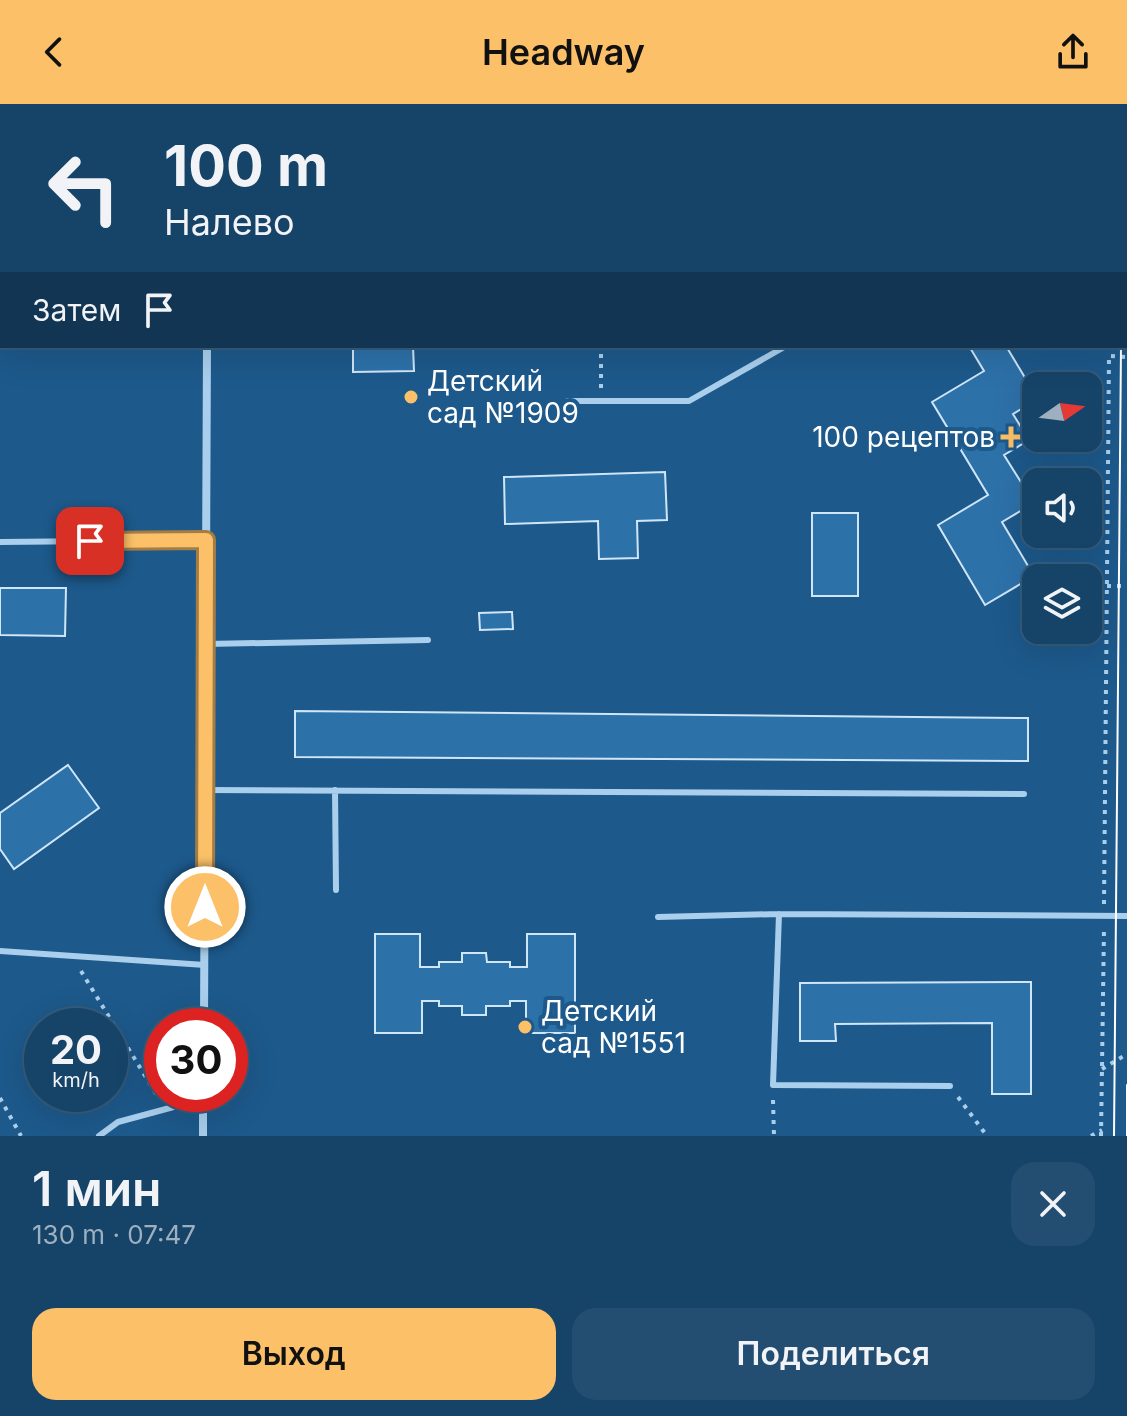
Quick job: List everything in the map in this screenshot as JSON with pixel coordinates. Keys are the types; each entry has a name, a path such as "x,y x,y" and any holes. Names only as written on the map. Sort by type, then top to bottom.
{"street":[{"path":"204,1008 207,348"},
{"path":"203,1112 203,1136"}],"lane":[{"path":"568,401 689,401 782,348"},
{"path":"0,542 206,540"},
{"path":"206,644 428,640"},
{"path":"205,790 1024,794"},
{"path":"335,790 336,890"},
{"path":"779,914 773,1085 950,1086"},
{"path":"658,917 779,914 1127,916"},
{"path":"0,951 205,965"},
{"path":"99,1136 118,1122 155,1112"}],"path":[{"path":"601,348 601,401"},
{"path":"1091,1136 1102,1133 1109,356 1127,357"},
{"path":"1107,586 1127,586"},
{"path":"72,956 144,1073"},
{"path":"1102,1069 1127,1054"},
{"path":"773,1085 774,1136"},
{"path":"950,1086 987,1136"},
{"path":"0,1098 21,1136"}],"building":[{"path":"353,348 413,348 414,371 353,372"},
{"path":"970,348 1007,348 1022,373 1022,409 1013,414 1022,429 1022,444 1004,455 1022,484 1022,510 1002,522 1027,564 1022,564 1022,583 985,605 938,525 988,495 932,402 984,371"},
{"path":"665,472 667,520 637,521 638,558 599,559 598,521 505,524 504,477"},
{"path":"812,513 858,513 858,596 812,596"},
{"path":"0,588 66,588 65,636 0,635"},
{"path":"512,612 513,629 480,630 479,613"},
{"path":"295,711 1028,718 1028,761 295,757"},
{"path":"68,765 99,808 14,869 0,849 0,813"},
{"path":"375,934 420,934 420,967 439,967 439,962 462,962 462,953 486,953 487,962 510,962 510,967 527,967 527,934 575,934 575,1033 526,1033 526,1001 510,1001 510,1006 486,1006 486,1015 462,1015 462,1006 439,1006 439,1001 422,1001 422,1033 375,1033"},
{"path":"1031,982 1031,1094 992,1094 992,1023 835,1024 836,1041 800,1041 800,983"}],"tram line":[{"path":"1114,1136 1121,348"},
{"path":"1127,1085 1127,1136"}],"place":[{"name":"Детский сад №1909","path":"411,397"},
{"name":"100 рецептов","path":"1011,437"},
{"name":"Детский сад №1551","path":"525,1027"}],"route":[{"path":"90,541 206,540 205,907"}]}
